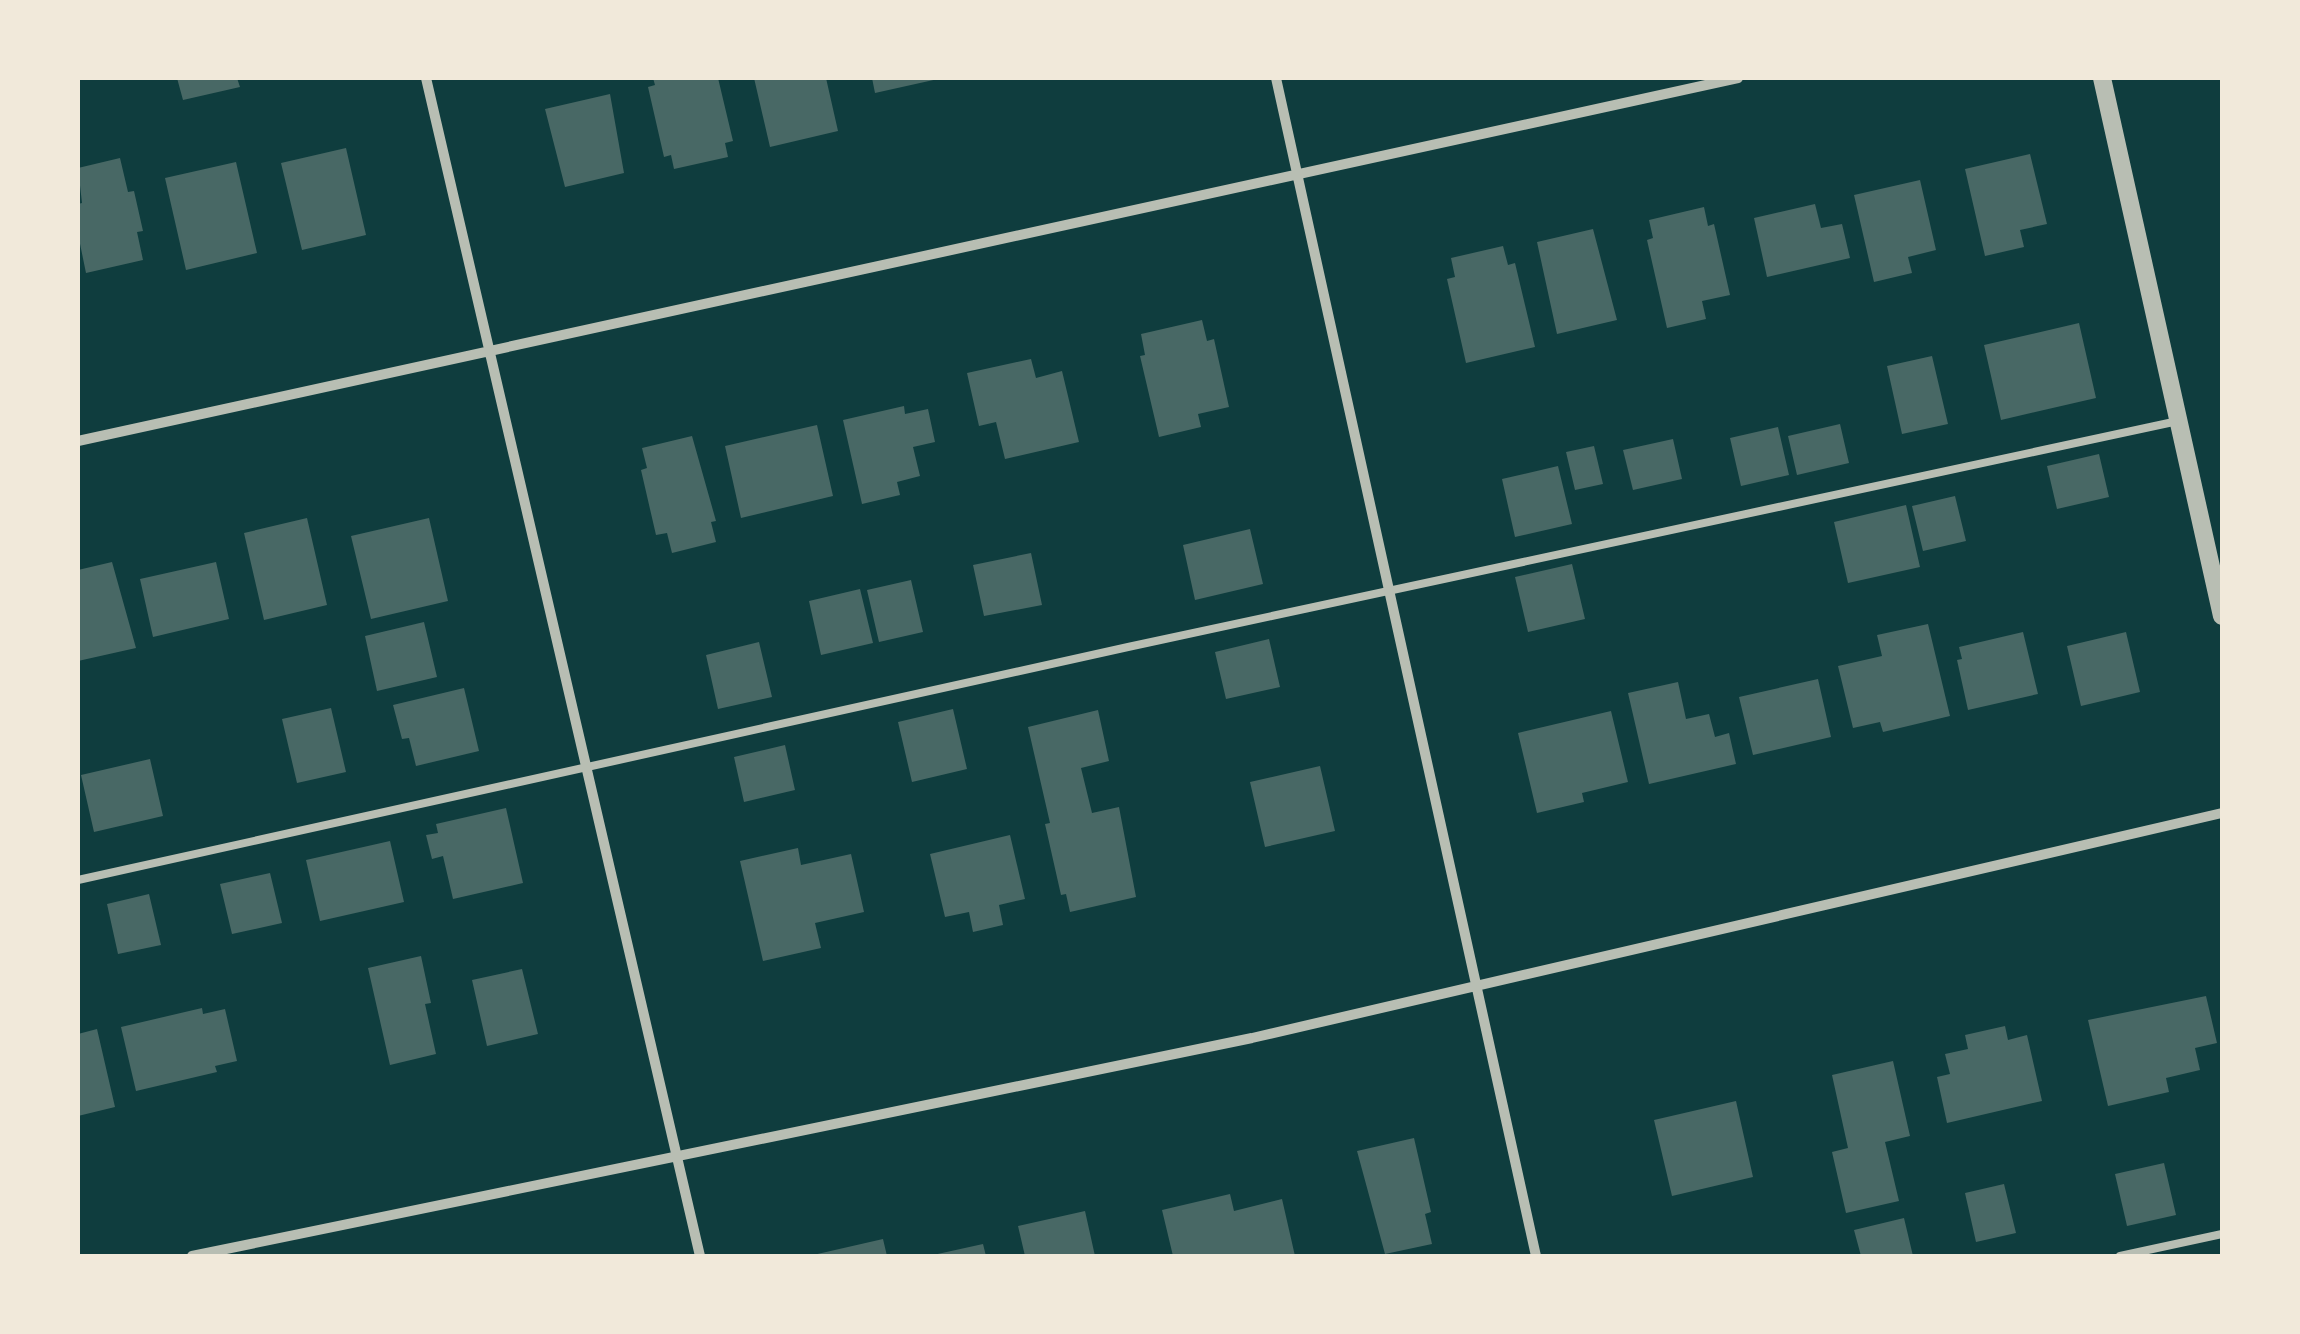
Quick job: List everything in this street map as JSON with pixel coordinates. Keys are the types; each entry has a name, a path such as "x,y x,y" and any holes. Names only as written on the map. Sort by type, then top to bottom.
{"street":[{"path":"426,78 700,1256"},
{"path":"1276,78 1536,1256"},
{"path":"78,441 1738,78"},
{"path":"2102,78 2222,616"},
{"path":"192,1256 1252,1038 2222,813"}],"lane":[{"path":"78,880 2180,420"},
{"path":"2120,1256 2222,1234"}],"building":[{"path":"177,78 237,78 240,87 183,100"},
{"path":"653,78 718,78 733,141 725,143 728,157 674,169 671,155 664,157 648,87 655,85"},
{"path":"754,78 826,78 838,131 770,147"},
{"path":"872,78 937,78 938,79 875,93"},
{"path":"610,94 624,173 565,187 545,109"},
{"path":"346,148 366,235 302,250 281,163"},
{"path":"2030,154 2047,224 2020,230 2024,247 1985,256 1965,169"},
{"path":"120,158 128,192 134,191 143,231 137,232 143,260 86,273 78,234 78,204 82,203 78,168"},
{"path":"236,162 257,253 186,270 165,178"},
{"path":"1920,180 1936,250 1908,257 1912,273 1874,282 1854,195"},
{"path":"1815,204 1821,228 1842,224 1850,258 1767,277 1754,218"},
{"path":"1704,207 1708,226 1714,224 1730,295 1702,301 1706,319 1667,328 1647,240 1653,238 1649,220"},
{"path":"1593,229 1617,320 1557,334 1537,242"},
{"path":"1503,246 1508,265 1515,263 1535,347 1466,363 1447,279 1455,277 1451,258"},
{"path":"1202,320 1207,341 1214,339 1229,407 1198,414 1201,427 1159,437 1140,356 1145,355 1141,334"},
{"path":"2079,323 2096,398 2001,420 1984,345"},
{"path":"1932,356 1948,424 1902,434 1887,366"},
{"path":"1031,359 1036,378 1062,371 1079,442 1005,459 996,422 979,426 967,373"},
{"path":"904,406 905,414 928,409 935,442 913,447 920,476 897,482 900,495 862,504 843,420"},
{"path":"1840,424 1849,463 1797,475 1788,436"},
{"path":"817,425 833,496 741,518 725,446"},
{"path":"1778,427 1789,475 1741,486 1730,438"},
{"path":"692,436 716,521 711,522 716,542 672,553 667,533 656,535 641,470 647,468 642,448"},
{"path":"1673,439 1682,479 1633,490 1623,450"},
{"path":"1594,446 1603,484 1575,490 1566,452"},
{"path":"2099,454 2109,497 2057,509 2047,466"},
{"path":"1558,466 1572,524 1515,537 1502,479"},
{"path":"1955,496 1966,541 1923,551 1912,506"},
{"path":"1906,505 1920,567 1848,583 1834,522"},
{"path":"307,518 327,605 264,620 244,533"},
{"path":"429,518 448,601 371,619 351,536"},
{"path":"1250,529 1263,584 1195,600 1183,545"},
{"path":"1031,553 1042,605 984,616 973,565"},
{"path":"112,562 136,648 78,661 78,570"},
{"path":"216,562 229,619 153,637 140,579"},
{"path":"1572,564 1585,619 1528,632 1515,577"},
{"path":"911,580 923,632 879,642 867,590"},
{"path":"860,589 873,643 821,655 809,601"},
{"path":"424,622 437,677 377,691 365,636"},
{"path":"1928,624 1950,716 1883,732 1880,722 1853,728 1838,666 1882,656 1877,635"},
{"path":"2023,632 2038,694 1968,710 1957,660 1962,659 1959,647"},
{"path":"2126,632 2140,692 2081,706 2067,646"},
{"path":"1269,639 1280,687 1226,699 1215,652"},
{"path":"759,642 772,697 718,709 706,655"},
{"path":"1818,679 1831,737 1753,755 1739,697"},
{"path":"1678,682 1686,719 1709,714 1715,737 1729,733 1736,764 1649,784 1628,693"},
{"path":"464,688 479,751 416,766 409,738 402,739 393,705"},
{"path":"331,708 346,772 297,783 282,719"},
{"path":"953,709 967,769 912,782 898,722"},
{"path":"1098,710 1109,761 1081,768 1092,813 1119,807 1136,897 1070,912 1066,894 1061,895 1045,824 1050,823 1028,727"},
{"path":"1611,711 1628,782 1582,793 1584,802 1537,813 1518,733"},
{"path":"785,745 795,790 744,802 734,757"},
{"path":"150,759 163,816 94,832 81,775"},
{"path":"1320,766 1335,831 1265,847 1250,782"},
{"path":"506,808 523,883 453,899 443,856 432,859 426,835 438,833 436,824"},
{"path":"1010,835 1025,899 999,905 1003,925 973,932 969,912 945,917 930,854"},
{"path":"390,841 404,902 320,921 306,860"},
{"path":"798,848 801,865 851,854 864,912 815,923 821,948 763,961 740,861"},
{"path":"270,873 282,923 232,934 220,884"},
{"path":"149,894 161,945 118,954 107,904"},
{"path":"421,956 431,1003 425,1004 436,1054 390,1065 368,968"},
{"path":"522,969 538,1034 487,1046 472,980"},
{"path":"2206,996 2217,1043 2195,1048 2200,1070 2166,1078 2169,1092 2108,1106 2088,1020"},
{"path":"202,1008 203,1014 225,1009 237,1061 215,1066 217,1072 136,1091 121,1027"},
{"path":"2005,1026 2008,1040 2027,1035 2042,1101 1947,1123 1937,1077 1950,1074 1945,1054 1968,1049 1965,1035"},
{"path":"97,1029 115,1107 78,1116 78,1034"},
{"path":"1893,1061 1910,1136 1885,1142 1899,1201 1846,1213 1832,1152 1848,1148 1832,1075"},
{"path":"1736,1101 1753,1177 1672,1196 1654,1120"},
{"path":"1414,1138 1431,1212 1425,1214 1432,1244 1385,1254 1357,1151"},
{"path":"2164,1163 2176,1215 2127,1226 2115,1174"},
{"path":"2004,1184 2016,1233 1976,1242 1965,1193"},
{"path":"1230,1194 1234,1211 1282,1199 1295,1256 1173,1256 1162,1210"},
{"path":"1085,1211 1095,1256 1025,1256 1018,1226"},
{"path":"1904,1218 1913,1256 1861,1256 1854,1230"},
{"path":"883,1239 887,1256 813,1256 813,1255"},
{"path":"983,1244 986,1256 933,1256 933,1255"}]}
